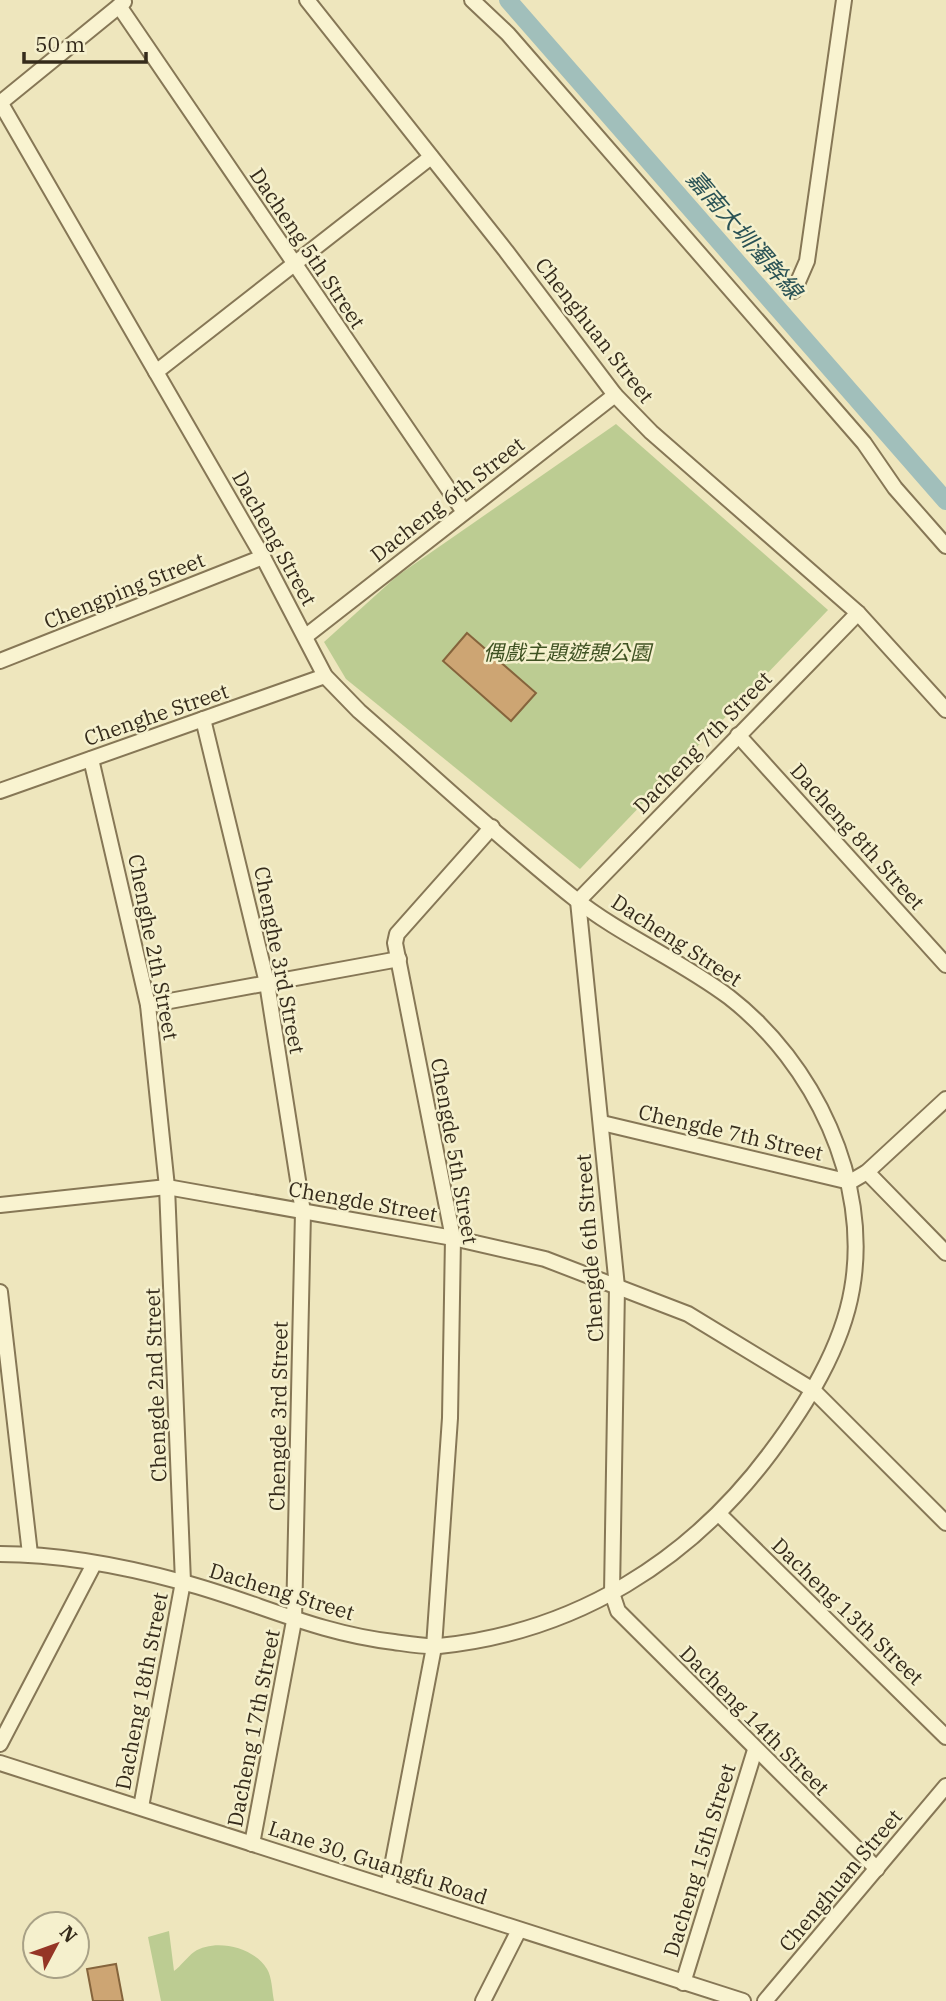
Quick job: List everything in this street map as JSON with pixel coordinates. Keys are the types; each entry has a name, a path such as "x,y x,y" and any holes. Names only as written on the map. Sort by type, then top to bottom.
{"street":[{"name":"Chenghuan Street","path":"307,0 615,395 652,432 858,613 946,710"},
{"path":"472,0 508,34 855,432 895,488 946,546"},
{"path":"793,291 807,261 844,0"},
{"path":"0,102 123,3"},
{"name":"Dacheng 5th Street","path":"123,3 293,264 464,512"},
{"name":"Dacheng Street","path":"0,102 263,557 325,676 359,711 578,901 683,964 731,999 761,1026 788,1058 822,1113 850,1182 855,1244 853,1287 844,1321 813,1390 751,1478 720,1515 612,1593 564,1618 497,1637 434,1647 361,1638 294,1621 183,1582 30,1554 0,1554"},
{"path":"156,372 431,157"},
{"name":"Dacheng 6th Street","path":"306,636 615,395"},
{"name":"Chengping Street","path":"0,661 263,557"},
{"name":"Dacheng 7th Street","path":"578,901 858,613"},
{"name":"Chenghe Street","path":"0,791 325,676"},
{"name":"Chenghe 3rd Street","path":"203,719 267,983 303,1212"},
{"name":"Dacheng 8th Street","path":"738,735 946,965"},
{"name":"Chenghe 2th Street","path":"91,759 148,1005 167,1187"},
{"name":"Chengde 5th Street","path":"388,1887 434,1647 450,1418 453,1238 399,959 397,934 492,827"},
{"name":"Chengde 6th Street","path":"578,901 617,1287 612,1593"},
{"path":"148,1005 399,959"},
{"path":"850,1182 867,1172 946,1099"},
{"name":"Chengde 7th Street","path":"602,1123 850,1182"},
{"path":"867,1172 946,1253"},
{"name":"Chengde Street","path":"0,1205 167,1187 453,1238 545,1259 688,1314 813,1390 946,1523"},
{"name":"Chengde 2nd Street","path":"167,1187 183,1582"},
{"name":"Chengde 3rd Street","path":"294,1621 303,1212"},
{"path":"0,1292 30,1554"},
{"name":"Dacheng 13th Street","path":"720,1515 946,1737"},
{"path":"0,1744 94,1564"},
{"name":"Dacheng 18th Street","path":"141,1807 183,1582"},
{"name":"Dacheng 14th Street","path":"612,1593 618,1611 877,1869"},
{"name":"Dacheng 17th Street","path":"252,1843 294,1621"},
{"name":"Dacheng 15th Street","path":"683,1983 755,1750"},
{"name":"Lane 30, Guangfu Road","path":"0,1763 743,2001"},
{"name":"Chenghuan Street","path":"765,2001 946,1786"},
{"path":"483,2001 519,1930"}],"green space":[{"name":"偶戲主題遊憩公園","path":"616,424 828,610 580,869 346,679 324,642 397,576"},
{"path":"169,1931 174,1971 191,1954 203,1948 223,1945 244,1950 261,1961 267,1969 274,2001 161,2001 148,1937"}],"building":[{"path":"467,633 536,693 511,721 443,661"},
{"path":"116,1964 123,2001 93,2001 89,1980 91,1968"}],"waterway":[{"name":"嘉南大圳濁幹線","path":"508,0 946,501"}]}
